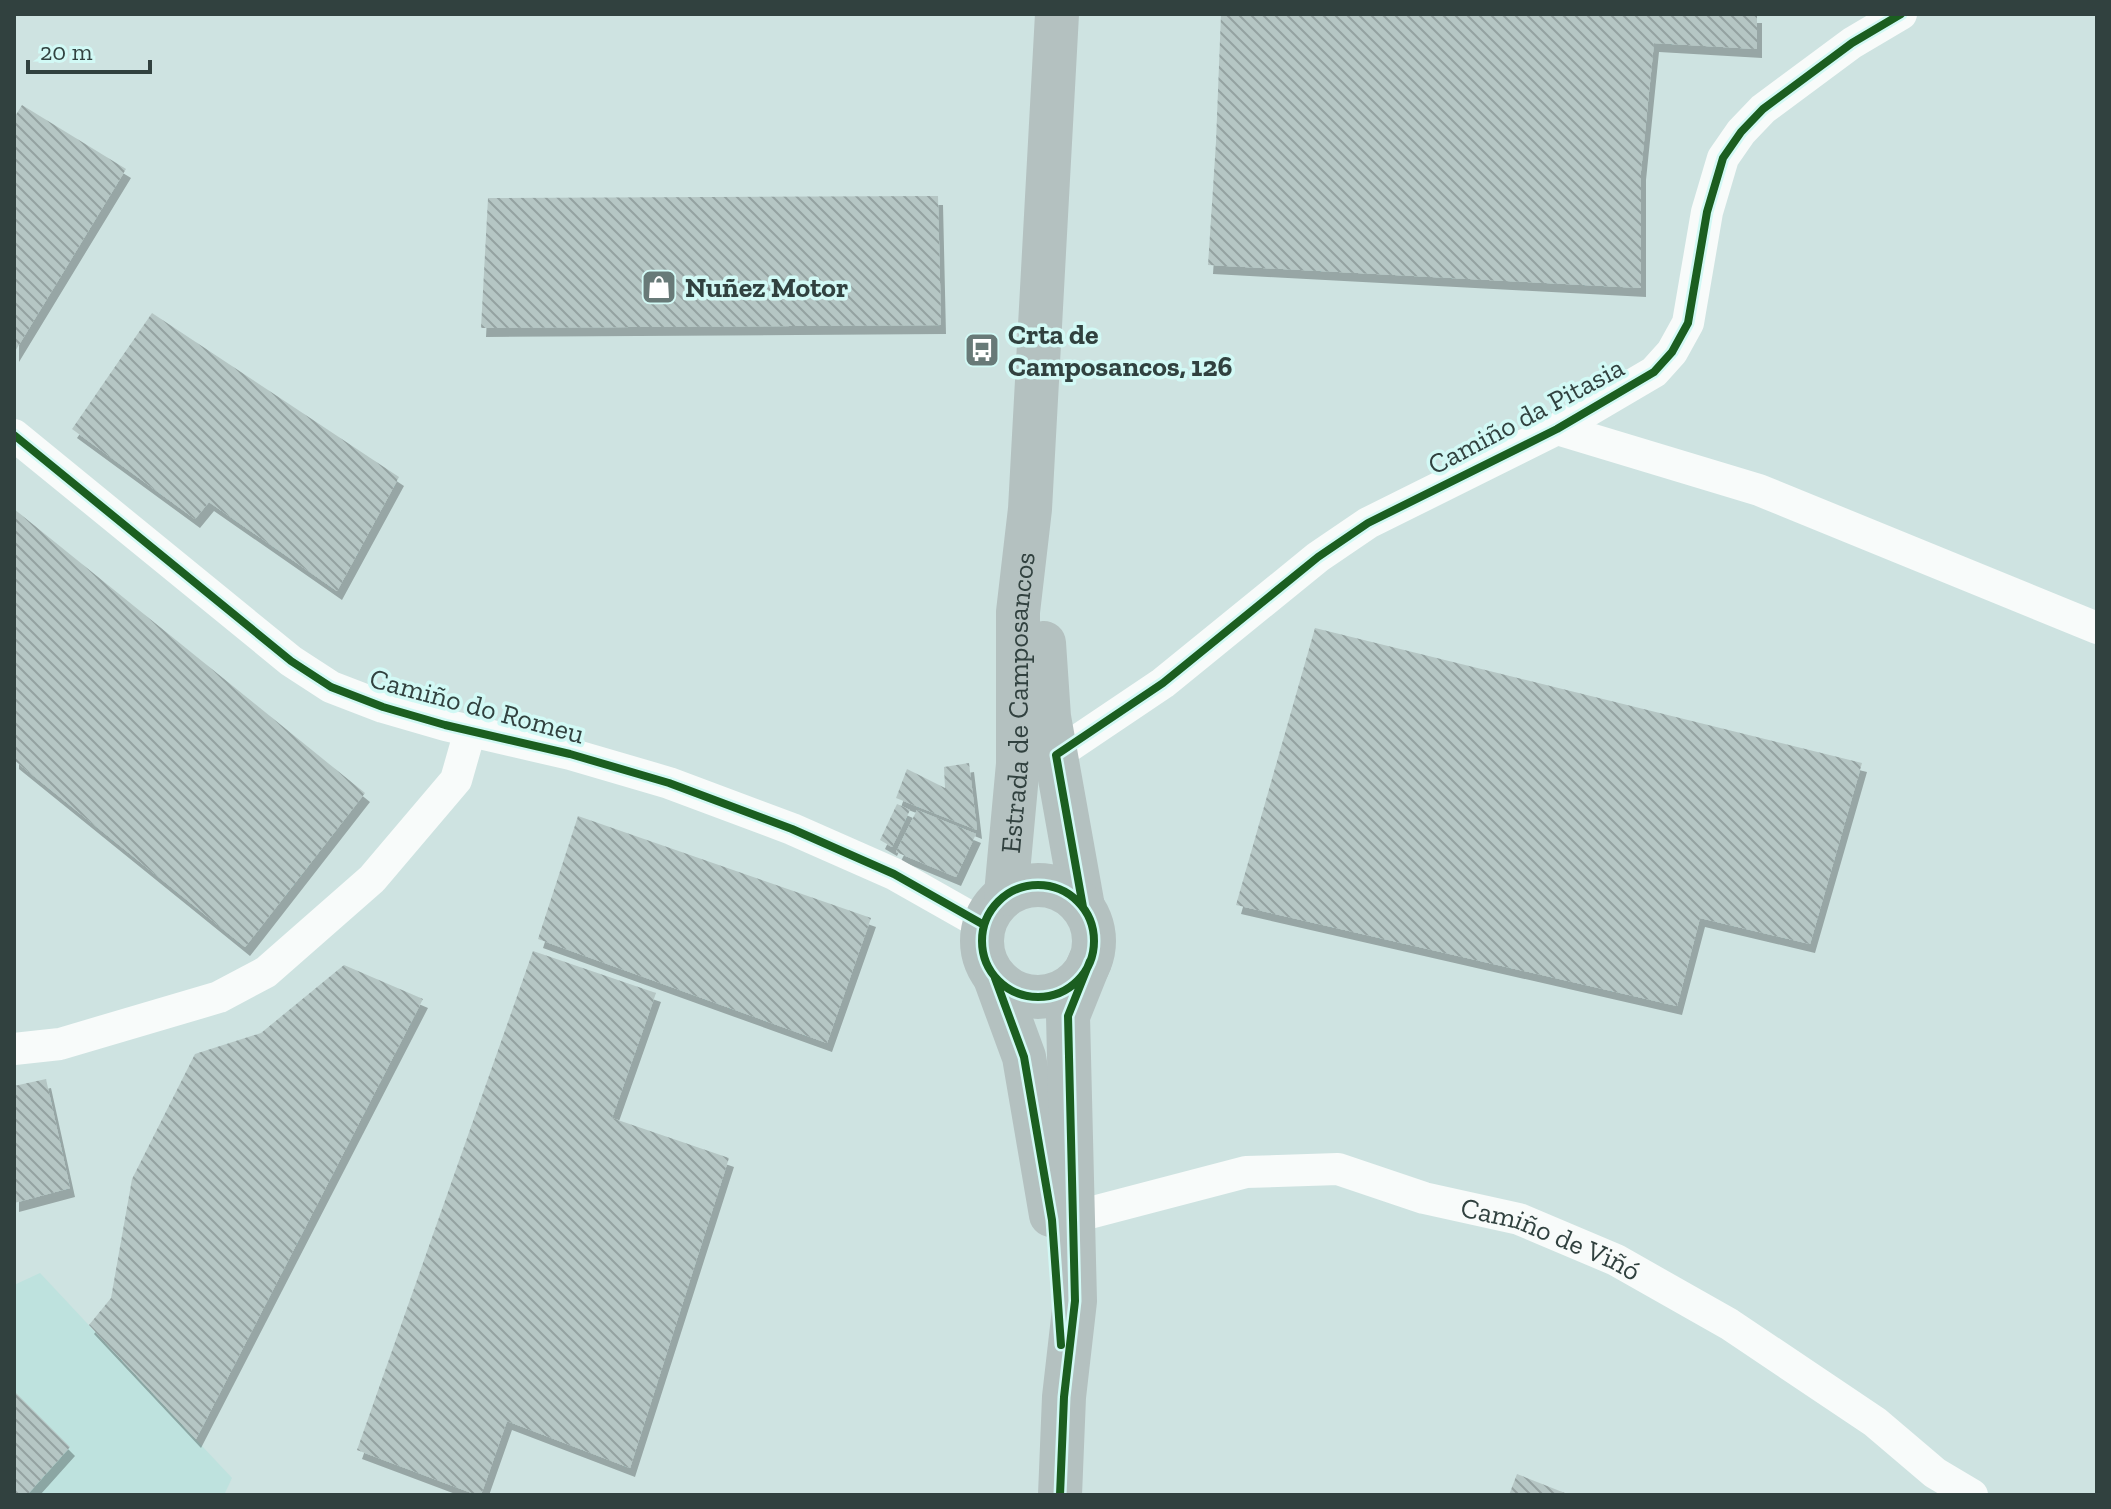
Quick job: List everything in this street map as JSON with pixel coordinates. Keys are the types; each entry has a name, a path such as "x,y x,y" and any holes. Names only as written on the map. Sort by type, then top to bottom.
{"main road":[{"name":"Estrada de Camposancos","path":"1057,14 1030,509 1018,612 1018,764 995,910 981,944 1024,1057 1052,1220 1064,1397"},
{"name":"Estrada de Camposancos","path":"1030,509 1041,601 1049,717 1070,746 1083,907"},
{"name":"Estrada de Camposancos","path":"995,910 1022,887 1039,884 1055,887 1071,895 1083,907 1092,924 1095,943 1068,1016 1075,1301 1064,1397 1060,1495"},
{"path":"995,978 1010,990 1028,997 1047,996 1065,990 1080,978 1090,961"}],"street":[{"name":"Camiño da Pitasia","path":"1070,746 1163,683 1318,557 1368,523 1557,429 1654,372 1672,352 1688,323 1714,182 1723,158 1741,132 1763,109 1852,43 1901,14"},
{"path":"1557,429 1759,490 2097,628"},
{"name":"Camiño do Romeu","path":"14,435 291,661 331,687 383,707 570,754 669,783 792,829 894,874 995,910"},
{"path":"14,1049 60,1044 219,997 266,972 381,868 456,780 470,731"},
{"name":"Camiño de Viñó","path":"1074,1217 1246,1172 1338,1169 1424,1198 1519,1219 1616,1260 1729,1324 1875,1422 1935,1473 1972,1495"}],"shaded area":[{"path":"40,1273 232,1478 224,1495 14,1495 14,1285"}],"building":[{"path":"1221,14 1757,14 1757,49 1654,43 1641,171 1641,288 1208,265"},
{"path":"22,105 126,169 14,353 14,118"},
{"path":"938,196 941,325 481,328 488,198"},
{"path":"152,313 399,477 337,591 209,502 195,519 72,429"},
{"path":"14,509 365,793 245,947 14,760"},
{"path":"1315,628 1862,763 1810,944 1700,918 1677,1006 1236,905"},
{"path":"969,763 977,830 896,798 907,769 945,788 944,767"},
{"path":"897,804 910,810 892,847 880,840"},
{"path":"917,810 976,834 956,877 896,852"},
{"path":"578,816 871,918 827,1043 538,939"},
{"path":"533,951 656,993 612,1118 729,1158 630,1468 507,1421 481,1495 477,1495 357,1450"},
{"path":"344,965 423,999 196,1439 89,1325 111,1298 132,1179 195,1054 261,1033"},
{"path":"46,1079 70,1188 14,1203 14,1086"},
{"path":"14,1391 70,1447 27,1495 14,1495"},
{"path":"1517,1474 1570,1495 1509,1495"}],"cycle path":[{"path":"1083,907 1056,755 1163,683 1318,557 1368,523 1557,429 1654,372 1672,352 1688,323 1707,212 1723,158 1741,132 1763,109 1852,43 1901,14"},
{"path":"14,435 291,661 331,687 383,707 445,725 570,754 669,783 792,829 894,874 984,925"},
{"path":"1038,885 1059,889 1078,901 1090,920 1094,941 1090,962 1078,981 1059,993 1038,997 1017,993 998,981 986,962 982,941 986,920 998,901 1017,889 1038,885"},
{"path":"1060,1495 1064,1397 1075,1301 1068,1016 1090,961"},
{"path":"995,978 1024,1057 1052,1220 1061,1345"}],"place":[{"name":"Nuñez Motor","path":"659,287"},
{"name":"Crta de Camposancos, 126","path":"982,350"}]}
